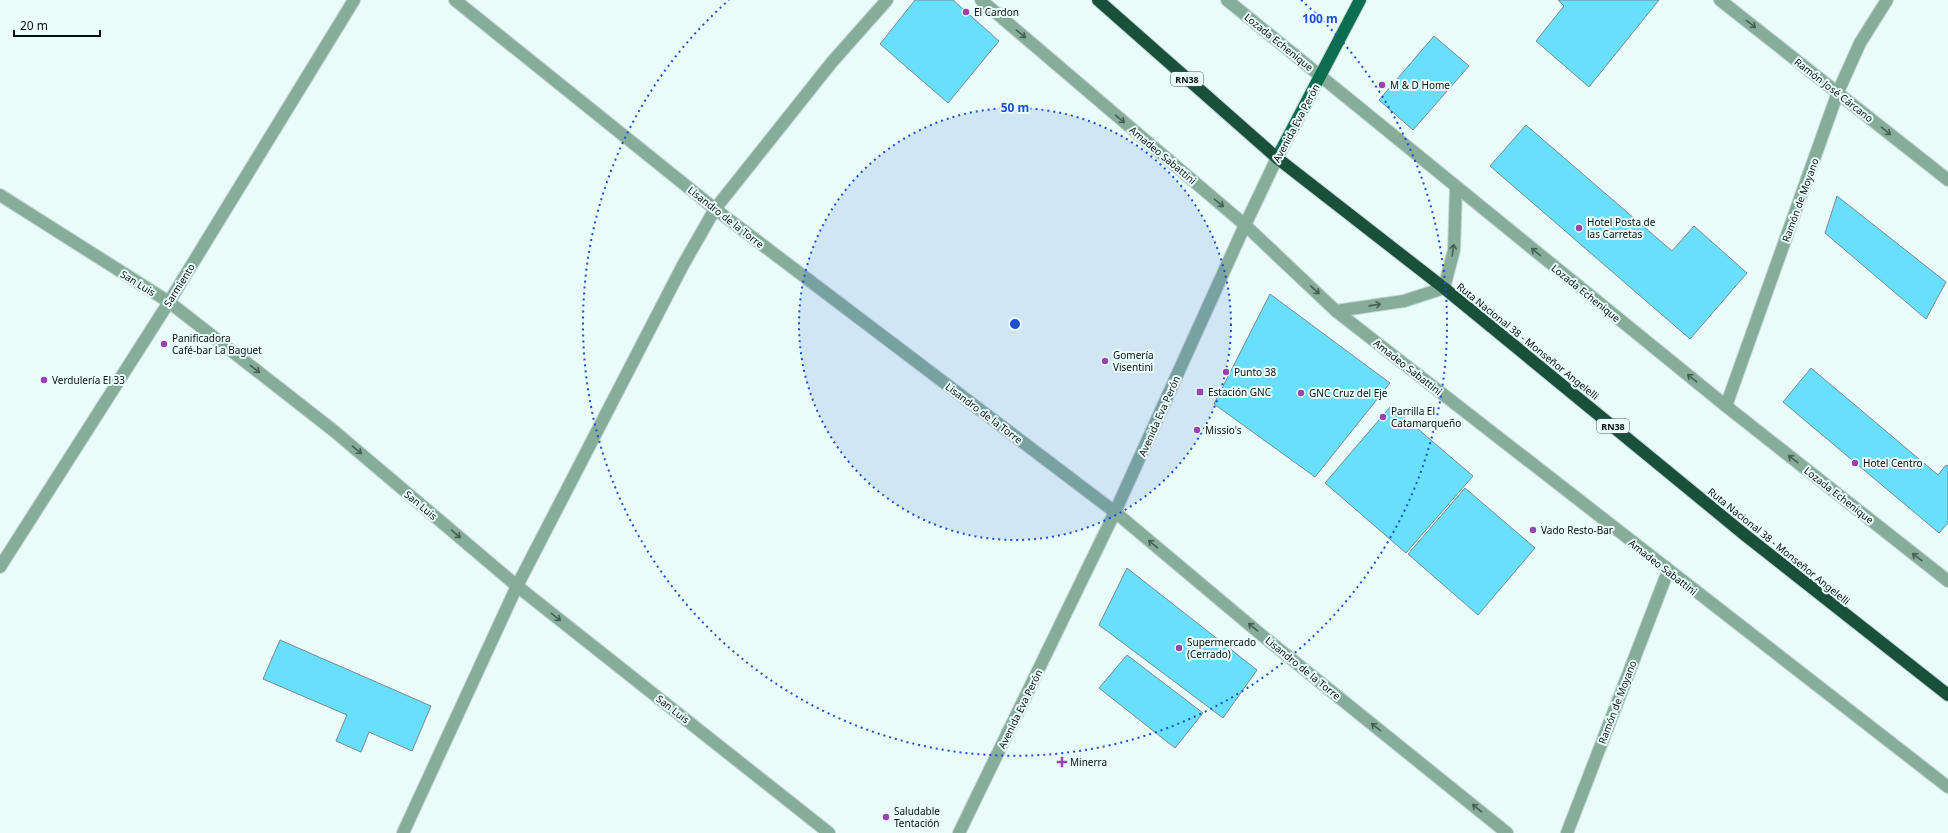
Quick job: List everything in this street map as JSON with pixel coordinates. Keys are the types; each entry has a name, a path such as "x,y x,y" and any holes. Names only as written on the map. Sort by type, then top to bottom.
{"highway":[{"name":"Ruta Nacional 38 - Monseñor Angelelli","path":"1098,0 1277,158 1444,288 1745,536 1948,695"}],"main road":[{"name":"Avenida Eva Perón","path":"1277,158 1360,0"}],"street":[{"name":"Sarmiento","path":"0,567 169,302 354,0"},
{"name":"Lisandro de la Torre","path":"455,0 715,209 1115,512 1264,637 1507,833"},
{"path":"404,833 517,586 683,264 715,209 832,62 887,0"},
{"name":"Amadeo Sabattini","path":"980,0 1245,225 1336,310 1668,571 1948,787"},
{"name":"Lozada Echenique","path":"1227,0 1456,188 1726,406 1948,581"},
{"name":"Ramón José Cárcano","path":"1720,0 1948,180"},
{"name":"Ramón de Moyano","path":"1726,406 1838,92 1860,43 1887,0"},
{"name":"Avenida Eva Perón","path":"959,833 1115,512 1245,225 1277,158"},
{"path":"1336,310 1404,301 1444,288 1454,250 1456,188"},
{"name":"San Luis","path":"0,195 169,302 334,431 517,586 829,833"},
{"name":"Ramón de Moyano","path":"1567,833 1668,571"}],"building":[{"path":"915,0 953,0 999,41 948,103 880,44"},
{"path":"1558,0 1659,0 1589,87 1536,41 1564,6"},
{"path":"1434,36 1469,66 1413,130 1379,100"},
{"path":"1526,125 1672,251 1694,226 1747,273 1690,339 1490,166"},
{"path":"1837,196 1946,282 1926,319 1825,233"},
{"name":"GNC Cruz del Eje","path":"1270,294 1390,383 1315,477 1214,404"},
{"path":"1811,368 1938,475 1946,465 1948,466 1948,523 1939,533 1783,402"},
{"path":"1391,406 1473,476 1406,553 1325,483"},
{"path":"1465,488 1535,548 1478,615 1408,554"},
{"name":"Supermercado (Cerrado)","path":"1127,568 1257,670 1223,718 1099,625"},
{"path":"280,640 431,706 412,751 369,732 361,752 336,741 347,715 263,679"},
{"path":"1127,655 1203,713 1175,748 1099,688"}],"place":[{"name":"El Cardon","path":"966,12"},
{"name":"M & D Home","path":"1382,85"},
{"name":"Hotel Posta de las Carretas","path":"1579,228"},
{"name":"Panificadora Café-bar La Baguet","path":"164,344"},
{"name":"Gomería Visentini","path":"1105,361"},
{"name":"Punto 38","path":"1226,372"},
{"name":"Verdulería El 33","path":"44,380"},
{"name":"Estación GNC","path":"1200,392"},
{"name":"GNC Cruz del Eje","path":"1301,393"},
{"name":"Parrilla El Catamarqueño","path":"1383,417"},
{"name":"Missio's","path":"1197,430"},
{"name":"Hotel Centro","path":"1855,463"},
{"name":"Vado Resto-Bar","path":"1533,530"},
{"name":"Supermercado (Cerrado)","path":"1179,648"},
{"name":"Minerra","path":"1062,762"},
{"name":"Saludable Tentación","path":"886,817"}]}
